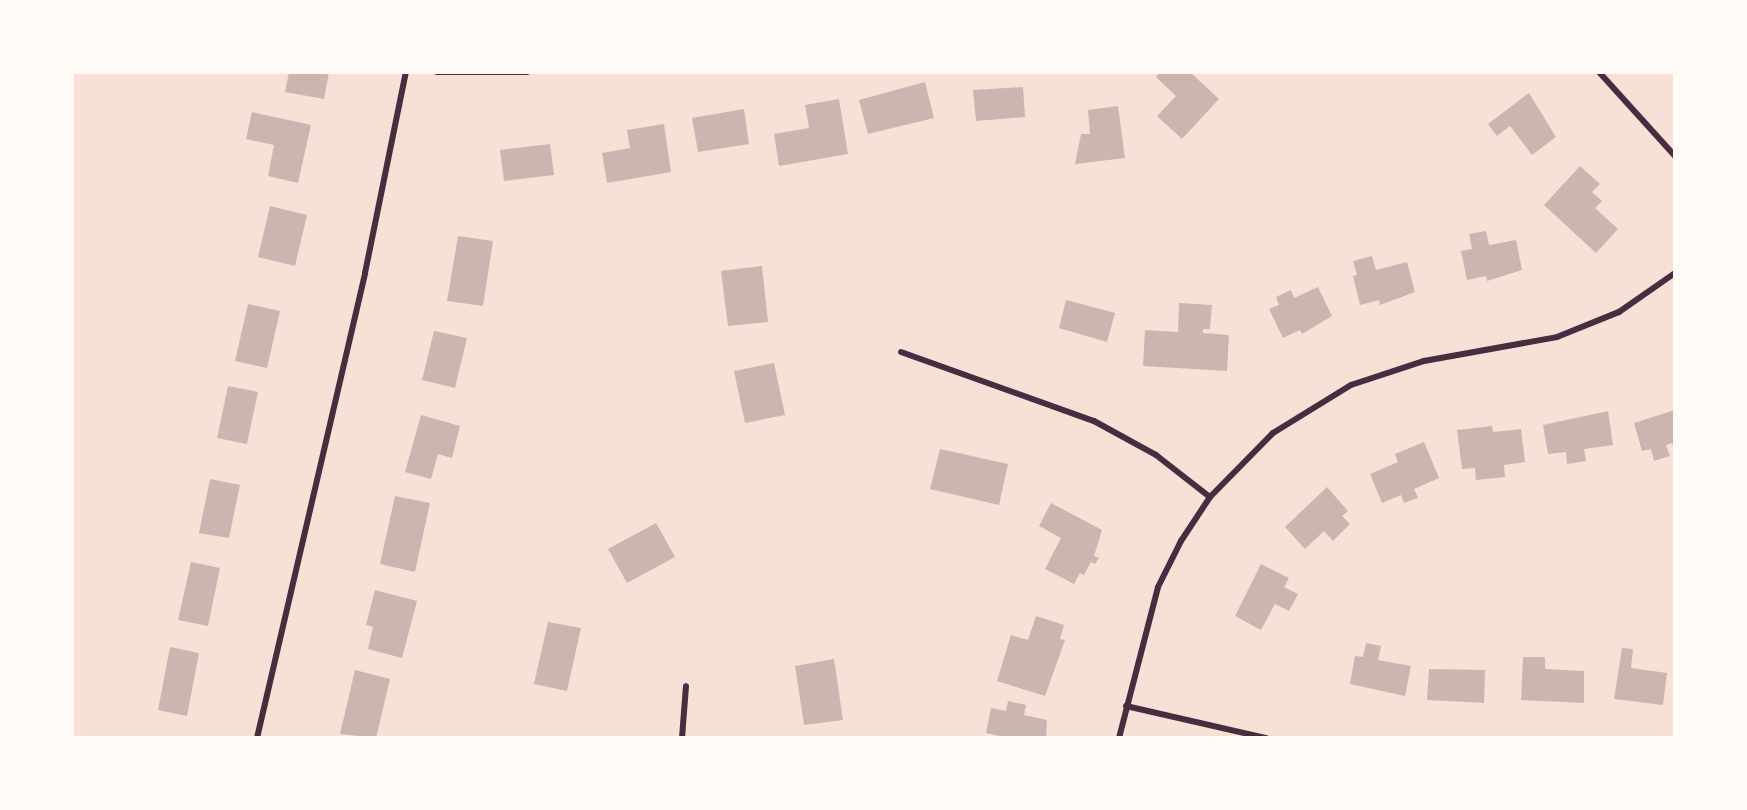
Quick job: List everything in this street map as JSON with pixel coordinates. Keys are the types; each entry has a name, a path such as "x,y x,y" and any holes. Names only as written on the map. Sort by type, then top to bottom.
{"street":[{"path":"257,738 365,273 406,72"},
{"path":"437,72 527,72"},
{"path":"1599,72 1675,156"},
{"path":"1119,738 1158,587 1181,541 1210,497 1273,433 1351,386 1424,361 1557,337 1619,312 1675,273"},
{"path":"901,352 1094,421 1156,455 1210,497"},
{"path":"682,738 686,686"},
{"path":"1126,706 1266,738"}],"building":[{"path":"289,72 329,72 324,99 285,92"},
{"path":"1160,72 1190,72 1219,99 1182,139 1157,116 1176,96 1156,77"},
{"path":"925,82 934,118 868,134 859,100"},
{"path":"1023,87 1025,117 976,121 973,90"},
{"path":"1529,93 1556,137 1532,155 1510,126 1497,136 1488,124"},
{"path":"839,99 848,154 779,166 774,134 809,128 805,105"},
{"path":"1118,106 1125,158 1075,164 1081,134 1090,134 1088,110"},
{"path":"744,109 749,144 698,152 692,118"},
{"path":"252,112 311,125 298,183 268,176 274,145 246,139"},
{"path":"664,124 671,172 607,183 602,153 630,148 627,130"},
{"path":"550,144 554,175 504,181 500,150"},
{"path":"1580,166 1600,184 1592,192 1602,201 1595,208 1618,229 1596,253 1544,205"},
{"path":"270,206 307,215 295,266 258,257"},
{"path":"1486,231 1489,245 1516,240 1522,270 1487,281 1486,276 1467,280 1461,251 1472,249 1469,234"},
{"path":"458,236 493,241 483,306 447,301"},
{"path":"1372,256 1376,270 1407,262 1415,292 1380,305 1379,300 1360,305 1353,276 1357,275 1353,261"},
{"path":"762,266 768,322 728,326 721,271"},
{"path":"1318,287 1332,316 1302,334 1300,330 1283,338 1269,309 1279,305 1276,297 1291,290 1294,298"},
{"path":"1066,300 1115,313 1107,342 1059,328"},
{"path":"1179,303 1212,305 1210,329 1203,329 1203,333 1229,335 1227,371 1143,366 1145,330 1178,332"},
{"path":"248,304 280,311 267,368 235,361"},
{"path":"434,331 467,338 455,388 422,380"},
{"path":"774,363 785,415 745,423 734,371"},
{"path":"228,386 258,392 247,444 217,438"},
{"path":"1675,410 1675,450 1672,443 1666,445 1670,456 1654,461 1651,449 1642,451 1634,423"},
{"path":"1608,411 1613,445 1584,449 1586,461 1567,464 1566,452 1548,454 1543,425"},
{"path":"421,415 460,426 452,458 438,454 431,479 405,472"},
{"path":"1492,426 1493,432 1521,429 1525,462 1504,465 1505,477 1476,480 1475,468 1462,469 1457,430"},
{"path":"1424,442 1439,478 1414,489 1418,498 1404,503 1401,495 1382,503 1370,474 1398,462 1395,454"},
{"path":"940,449 1008,464 999,505 930,489"},
{"path":"210,479 240,485 229,538 199,533"},
{"path":"1327,487 1348,511 1342,516 1350,524 1333,541 1324,531 1305,549 1285,527"},
{"path":"395,496 430,503 415,572 380,564"},
{"path":"1051,503 1102,530 1094,556 1099,558 1095,564 1091,562 1084,575 1080,573 1074,584 1045,569 1061,538 1039,526"},
{"path":"656,523 675,557 627,583 608,549"},
{"path":"191,562 220,568 208,626 178,620"},
{"path":"1261,564 1289,578 1284,587 1298,594 1289,611 1275,604 1261,630 1235,616"},
{"path":"375,590 417,601 402,658 368,649 373,627 366,625"},
{"path":"1036,616 1064,625 1060,639 1065,640 1045,696 997,681 1011,635 1028,640"},
{"path":"548,622 581,628 567,691 534,684"},
{"path":"1366,643 1381,646 1378,660 1411,666 1405,696 1350,684 1355,656 1363,657"},
{"path":"170,647 199,653 187,716 158,710"},
{"path":"1622,648 1633,649 1631,668 1667,673 1663,705 1614,699"},
{"path":"1523,657 1545,657 1545,669 1584,671 1584,703 1521,700"},
{"path":"834,659 843,720 804,725 795,666"},
{"path":"1429,669 1485,670 1484,703 1427,700"},
{"path":"355,670 390,679 376,738 340,734"},
{"path":"1008,701 1026,705 1024,715 1047,720 1046,738 1009,738 986,733 991,708 1006,711"}]}
